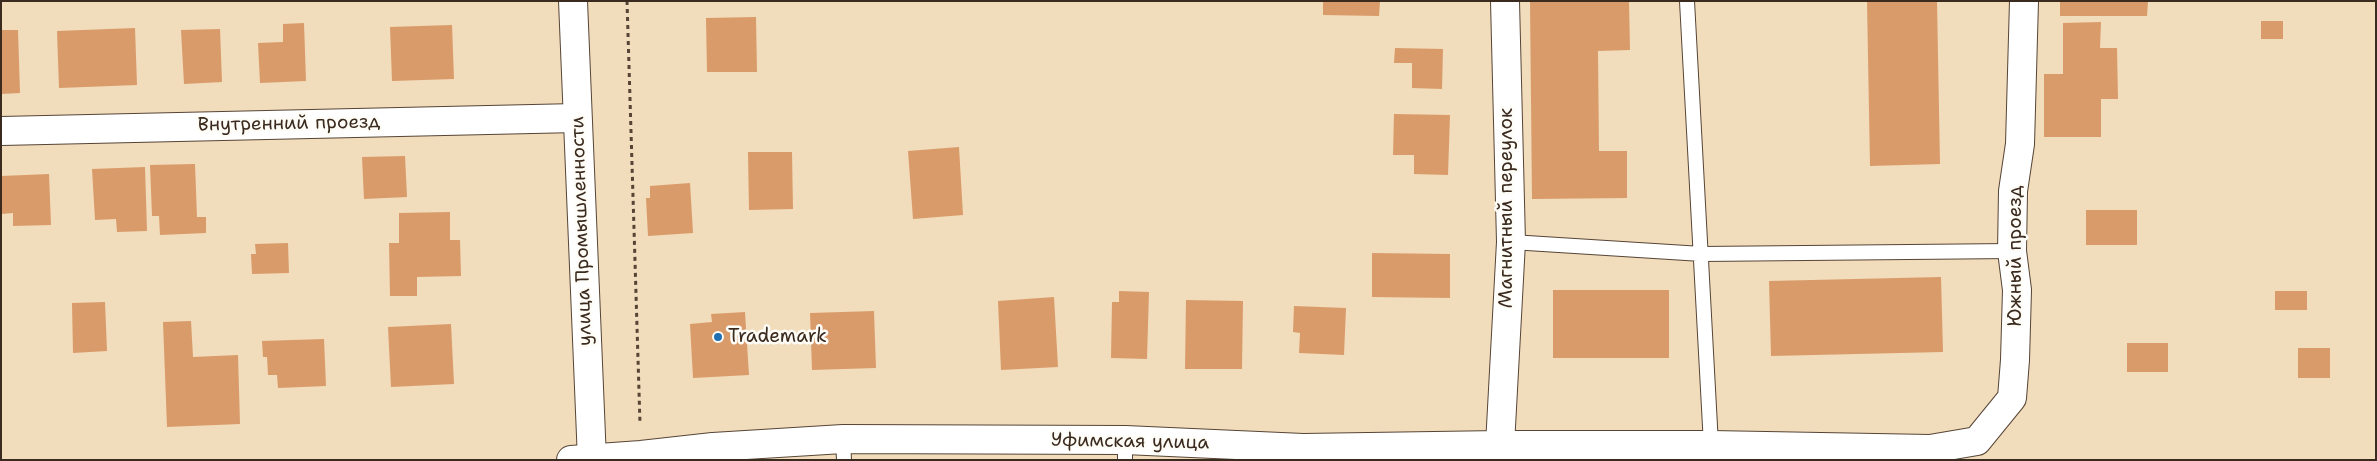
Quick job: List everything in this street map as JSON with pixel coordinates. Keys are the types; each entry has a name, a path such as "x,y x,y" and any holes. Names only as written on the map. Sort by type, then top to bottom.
{"street":[{"name":"улица Промышленности","path":"573,1 592,460"},
{"name":"Магнитный переулок","path":"1500,445 1511,242 1505,1"},
{"name":"Южный проезд","path":"1929,454 1977,441 2012,398 2017,290 2012,251 2014,191 2020,144 2024,1"},
{"name":"Внутренний проезд","path":"1,131 577,118"},
{"name":"Уфимская улица","path":"571,460 592,460 713,447 1125,450 1303,454 1500,445 1711,445 1929,454"}],"lane":[{"path":"1687,1 1711,445"},
{"path":"1511,242 1702,254 2012,251"}],"path":[{"path":"627,1 642,455"}],"building":[{"path":"1323,1 1380,1 1379,16 1323,15"},
{"path":"1629,1 1630,50 1598,51 1599,151 1627,151 1627,198 1532,199 1530,2"},
{"path":"1867,1 1937,1 1940,164 1870,166"},
{"path":"2060,1 2148,1 2147,16 2060,16"},
{"path":"756,17 757,72 707,72 706,18"},
{"path":"2261,21 2283,21 2283,39 2261,39"},
{"path":"2101,22 2100,48 2117,48 2118,99 2101,99 2101,137 2044,137 2044,74 2063,74 2063,23"},
{"path":"304,23 306,81 260,83 258,43 283,42 283,24"},
{"path":"452,25 454,79 392,81 390,27"},
{"path":"135,28 137,85 59,88 57,31"},
{"path":"220,29 222,82 184,84 181,30"},
{"path":"1,30 18,30 20,93 1,94"},
{"path":"1395,48 1443,49 1442,89 1412,88 1412,63 1394,63"},
{"path":"1394,114 1450,115 1448,175 1414,174 1414,155 1393,155"},
{"path":"959,147 963,215 913,219 908,151"},
{"path":"748,152 792,152 793,209 749,210"},
{"path":"405,156 407,197 364,199 362,157"},
{"path":"195,164 197,217 206,217 206,233 160,235 159,216 152,216 150,165"},
{"path":"145,167 147,231 117,232 116,219 95,220 92,169"},
{"path":"49,174 51,225 13,226 13,213 1,214 1,176"},
{"path":"690,183 693,233 648,236 646,198 650,198 650,186"},
{"path":"2086,210 2137,210 2137,245 2086,245"},
{"path":"450,212 450,240 460,240 461,276 417,277 417,296 390,296 389,243 399,243 399,213"},
{"path":"288,243 289,273 252,274 251,254 256,254 255,244"},
{"path":"1372,253 1450,254 1450,298 1372,297"},
{"path":"1941,277 1943,352 1771,356 1769,281"},
{"path":"1553,290 1669,290 1669,358 1553,358"},
{"path":"1119,291 1149,292 1147,359 1111,358 1112,302 1119,302"},
{"path":"2275,291 2307,291 2307,310 2275,310"},
{"path":"1054,297 1058,367 1001,370 998,301"},
{"path":"1186,300 1243,301 1242,369 1185,369"},
{"path":"105,302 107,351 73,353 72,303"},
{"path":"1294,306 1346,308 1344,355 1299,353 1300,333 1293,332"},
{"path":"874,311 876,368 812,370 810,313"},
{"path":"745,312 749,375 693,378 690,324 712,322 711,314"},
{"path":"191,321 193,357 238,355 240,424 167,427 163,322"},
{"path":"451,324 454,384 391,387 388,327"},
{"path":"324,339 326,386 278,388 277,375 268,375 267,357 263,357 262,341"},
{"path":"2127,343 2168,343 2168,372 2127,372"},
{"path":"2298,348 2330,348 2330,378 2298,378"}],"place":[{"name":"Trademark","path":"718,337"}]}
